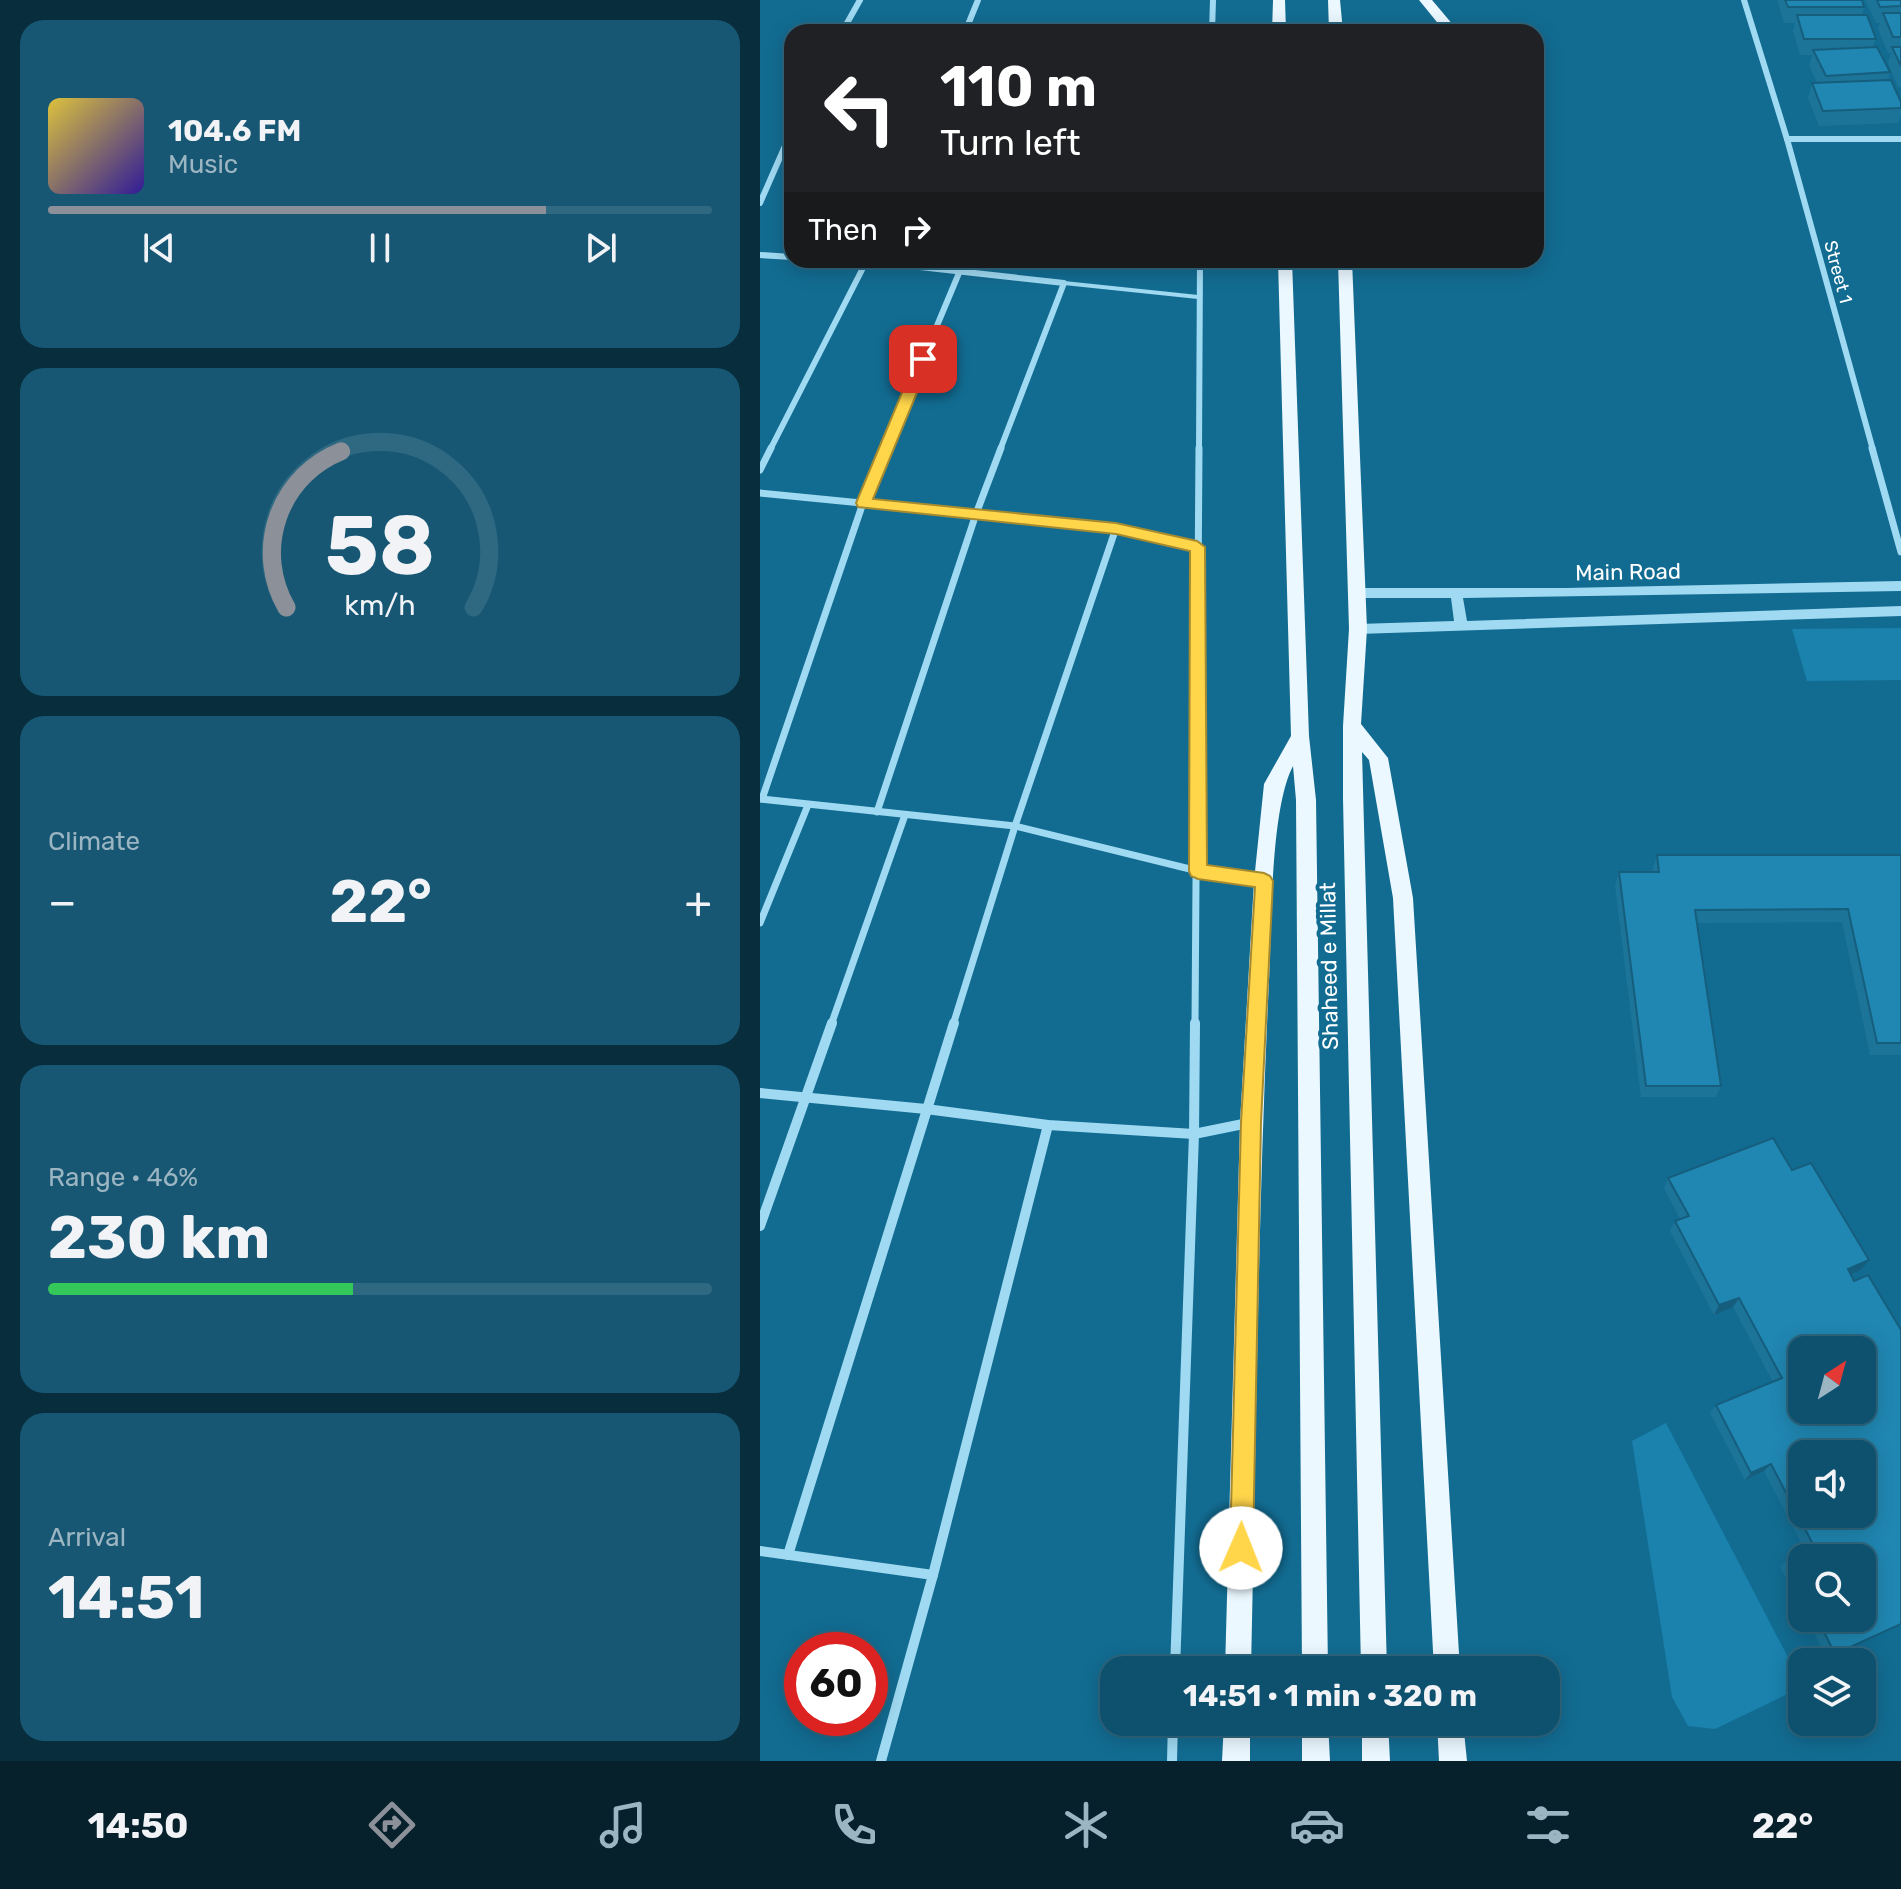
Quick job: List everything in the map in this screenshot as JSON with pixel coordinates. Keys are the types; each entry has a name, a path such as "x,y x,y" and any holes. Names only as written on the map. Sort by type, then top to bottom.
{"main road":[{"path":"1279,0 1279,24"},
{"path":"1334,0 1336,24"},
{"path":"1425,0 1445,24"},
{"name":"Shaheed e Millat","path":"1285,268 1300,736 1306,800 1315,1656"},
{"name":"Shaheed e Millat","path":"1345,268 1358,629 1352,726 1353,798 1374,1656"},
{"path":"1352,726 1378,758 1403,898 1446,1656"},
{"path":"1238,1656 1251,1122 1264,881 1274,784 1300,736"},
{"path":"1236,1761 1237,1736"},
{"path":"1315,1736 1316,1761"},
{"path":"1375,1736 1376,1761"},
{"path":"1451,1736 1453,1761"}],"street":[{"path":"846,24 860,0"},
{"path":"968,24 978,0"},
{"path":"1212,24 1213,0"},
{"name":"Street 1","path":"1744,0 1787,139 1901,552"},
{"path":"1787,139 1901,139"},
{"path":"760,203 784,148"},
{"path":"760,255 784,256"},
{"path":"760,470 862,268"},
{"path":"877,812 976,514 1064,283 923,268"},
{"path":"1175,1656 1194,1134 1200,268"},
{"path":"959,273 863,503 761,799 1015,826 1198,871 1264,881"},
{"path":"760,493 1116,528 1197,547"},
{"path":"788,1555 1015,826 1116,528"},
{"name":"Main Road","path":"1357,593 1566,593 1901,586"},
{"path":"1456,592 1461,625"},
{"path":"1566,593 1568,622"},
{"path":"1358,629 1901,611"},
{"path":"760,923 808,805"},
{"path":"760,1226 905,815"},
{"path":"760,1093 926,1109 1048,1125 1194,1134 1251,1122"},
{"path":"881,1761 933,1575 1048,1125"},
{"path":"760,1551 933,1575"},
{"path":"1172,1761 1173,1736"}],"lane":[{"path":"1064,283 1198,297"}],"shaded area":[{"path":"1901,628 1901,680 1807,681 1792,629"},
{"path":"1666,1423 1788,1657 1788,1694 1715,1729 1688,1726 1672,1697 1632,1441"}],"building":[{"path":"1785,0 1862,0 1864,7 1788,7"},
{"path":"1877,0 1901,0 1901,6 1880,7"},
{"path":"1883,13 1901,13 1901,37 1893,37"},
{"path":"1797,15 1867,15 1876,39 1804,39"},
{"path":"1877,47 1890,72 1826,76 1813,50"},
{"path":"1892,47 1901,47 1901,66"},
{"path":"1891,80 1901,108 1823,111 1812,83"},
{"path":"1657,855 1901,855 1901,1043 1877,1043 1848,909 1695,910 1721,1086 1646,1086 1619,872 1659,872"},
{"path":"1773,1138 1792,1170 1811,1163 1869,1260 1848,1269 1854,1281 1868,1275 1901,1330 1901,1624 1848,1648 1832,1648 1824,1632 1876,1632 1876,1544 1813,1544 1805,1528 1876,1528 1876,1440 1788,1440 1788,1496 1771,1464 1751,1473 1716,1405 1782,1378 1739,1298 1719,1305 1675,1221 1689,1216 1668,1178"}],"route":[{"path":"923,359 863,503 1116,528 1197,547 1198,871 1264,881 1251,1122 1241,1548"}]}
